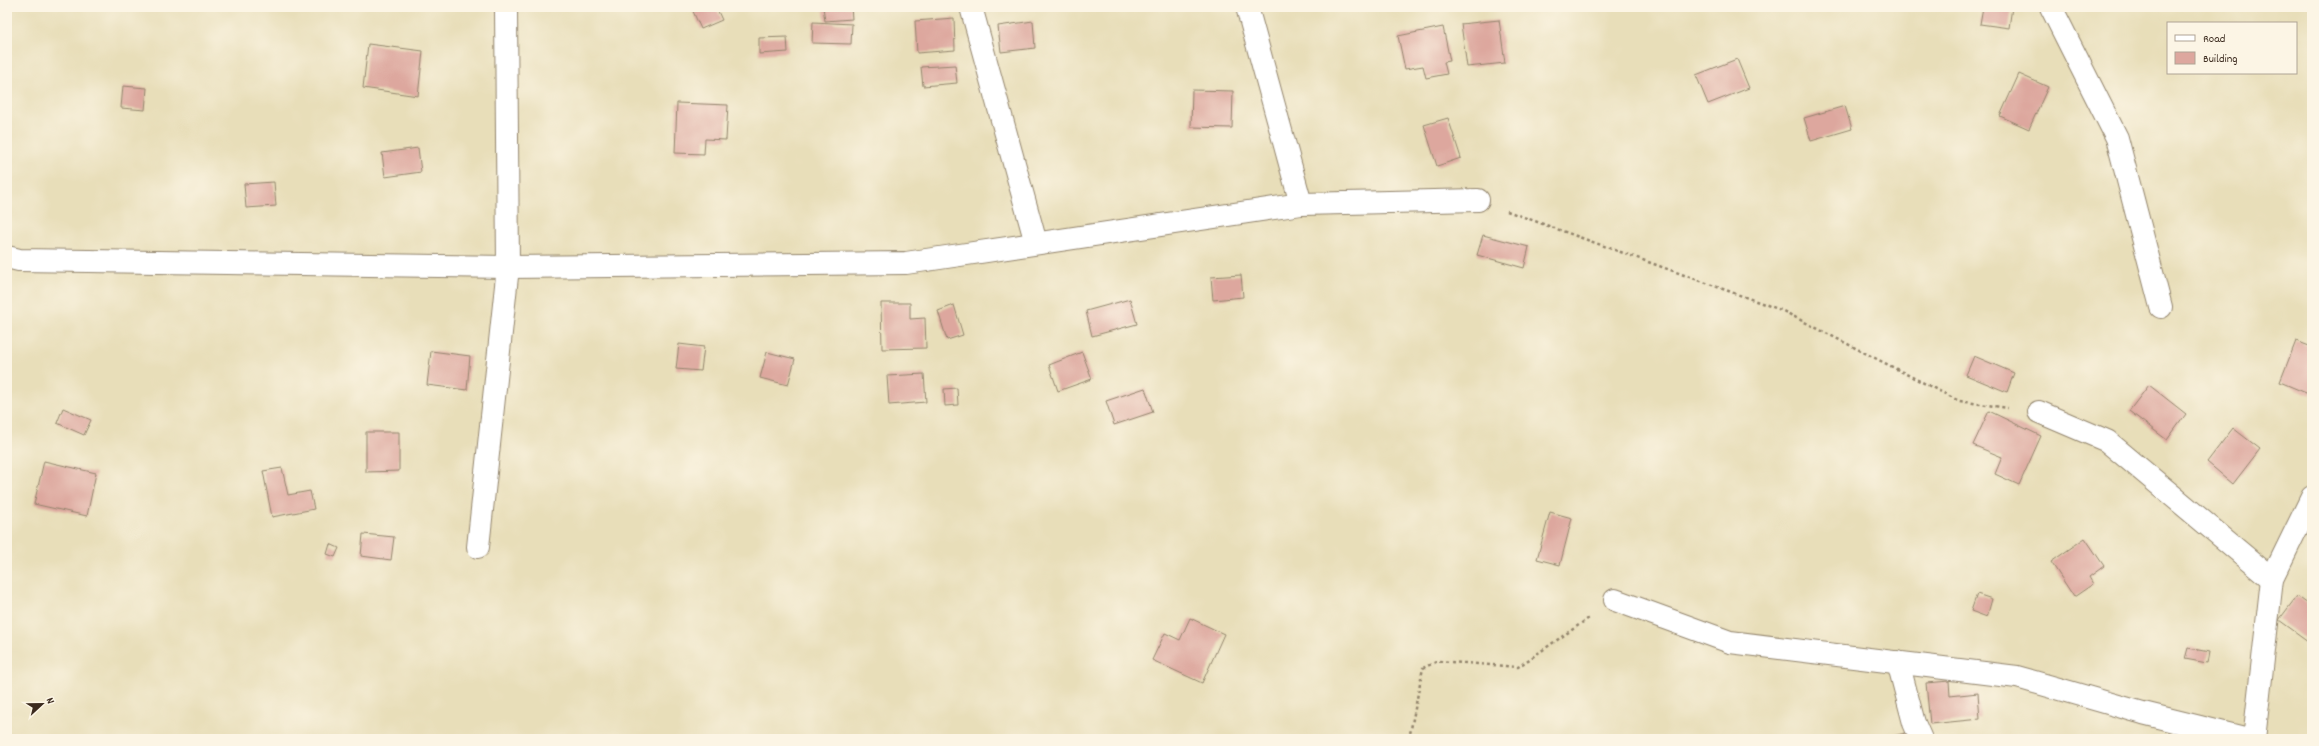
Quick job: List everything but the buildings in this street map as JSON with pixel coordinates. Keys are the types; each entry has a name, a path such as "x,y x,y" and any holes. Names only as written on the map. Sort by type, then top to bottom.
{"street":[{"path":"478,547 508,267 506,7"},
{"path":"971,7 1036,243"},
{"path":"1247,7 1301,204"},
{"path":"2051,7 2117,138 2161,307"},
{"path":"7,256 19,260 508,267 906,263 1301,204 1478,200"},
{"path":"2039,412 2107,441 2272,579"},
{"path":"2254,739 2272,579 2312,497"},
{"path":"1615,600 1730,642 2017,677 2143,713 2248,739"},
{"path":"1898,662 1914,723 1921,739"}],"path":[{"path":"1478,200 1781,310 1959,402 2039,412"},
{"path":"1409,739 1423,668 1438,661 1518,667 1615,600"}]}
